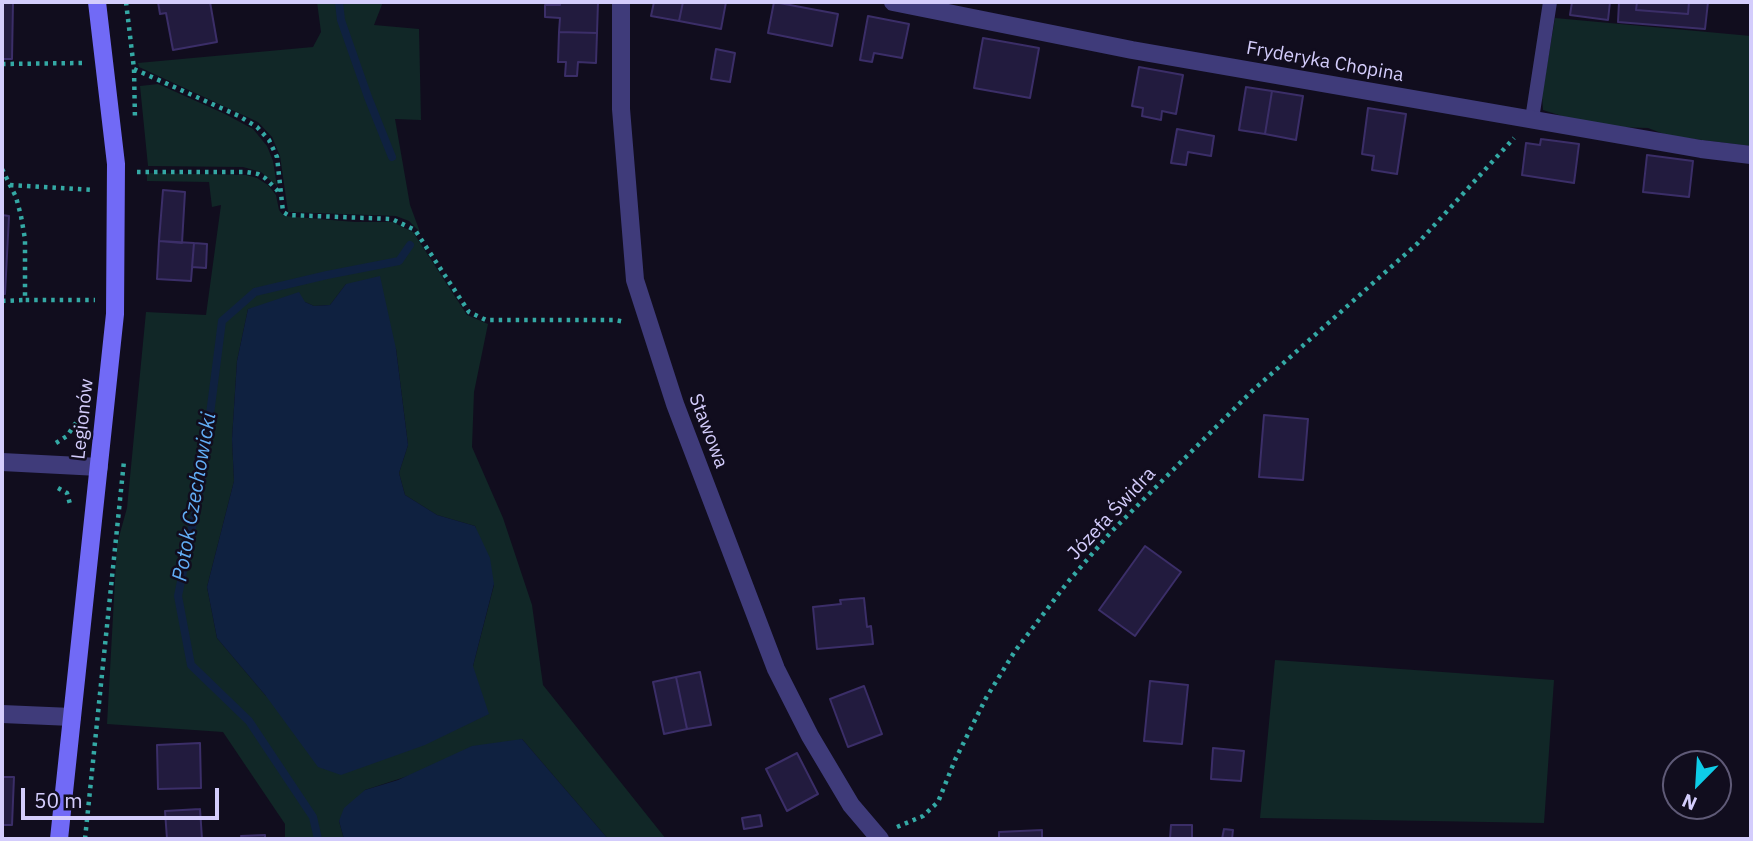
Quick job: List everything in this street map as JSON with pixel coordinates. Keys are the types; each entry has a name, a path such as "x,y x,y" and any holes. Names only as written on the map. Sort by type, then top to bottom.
{"street":[{"name":"Legionów","path":"59,839 114,314 116,164 97,2"},
{"name":"Stawowa","path":"621,2 621,109 635,280 675,404 776,669 810,736 851,805 878,838"},
{"name":"Fryderyka Chopina","path":"893,2 1132,50 1701,149 1751,155"},
{"path":"2,462 99,467"},
{"path":"2,715 72,717"}],"lane":[{"path":"1532,119 1550,2"}],"path":[{"path":"2,64 84,63 82,51"},
{"path":"134,69 239,116 257,127 269,140 277,158 283,212 288,215 392,219 415,230 468,312 486,320 615,320 650,327"},
{"name":"Józefa Świdra","path":"878,838 923,816 938,802 955,760 986,698 1015,651 1067,583 1121,521 1251,391 1418,243 1532,119"},
{"path":"2,169 16,197 21,216 25,239 25,300"},
{"path":"136,172 258,174 277,190 282,201"},
{"path":"10,185 94,190 94,179"},
{"path":"2,301 96,300"},
{"path":"69,514 71,501 67,493 51,485 51,446 67,436 82,413"}],"green space":[{"path":"317,2 383,2 374,25 419,29 421,120 395,119 410,205 420,232 409,221 396,216 288,212 280,156 272,137 258,122 139,67 138,63 313,47 321,32"},
{"path":"1555,18 1751,36 1751,146 1669,136 1648,128 1612,127 1543,110 1542,95"},
{"path":"158,84 253,129 267,146 273,161 277,186 261,172 243,167 148,166 140,86"},
{"path":"147,173 246,175 268,185 276,195 279,210 284,216 392,222 413,232 467,315 488,324 474,392 472,447 503,518 532,605 543,685 666,839 608,839 522,739 365,790 339,821 344,839 285,839 285,824 223,732 107,724 117,544 127,508 146,312 206,315 221,205 212,207 209,182 147,181","holes":["346,284 396,349 408,445 399,473 405,495 437,515 475,526 494,585 473,666 266,696 217,638 207,587 234,481 232,439 237,361 248,309 305,302 314,306 330,305"]},
{"path":"1275,660 1554,680 1544,823 1260,818"}],"water":[{"path":"380,276 396,349 408,445 399,473 405,495 437,515 475,526 490,558 494,584 473,666 489,714 425,745 341,775 318,767 266,696 217,638 207,587 234,481 232,439 237,361 248,309 299,292 305,302 314,306 330,305 346,284"},
{"path":"522,739 608,839 344,839 339,821 344,808 365,790 398,780 472,746"}],"building":[{"path":"2,2 13,2 12,59 2,59"},
{"path":"158,2 210,2 217,42 173,50 166,13 160,14"},
{"path":"560,2 598,2 597,33 559,32 560,18 545,17 545,5 560,5"},
{"path":"654,2 683,2 679,21 651,16"},
{"path":"683,2 726,2 721,29 679,21"},
{"path":"774,2 838,14 832,46 768,33"},
{"path":"1572,2 1610,2 1608,20 1570,15"},
{"path":"1619,2 1637,2 1636,10 1688,14 1689,2 1708,2 1705,29 1618,22"},
{"path":"1637,2 1689,2 1688,14 1636,10"},
{"path":"868,16 909,24 902,58 874,53 872,62 860,60"},
{"path":"559,32 597,33 596,63 578,62 577,76 565,76 566,62 558,62"},
{"path":"983,38 1039,48 1030,98 974,88"},
{"path":"716,49 735,53 730,82 711,79"},
{"path":"1139,67 1183,75 1176,114 1162,111 1161,120 1142,116 1143,108 1132,106"},
{"path":"1246,87 1272,91 1265,134 1239,130"},
{"path":"1272,91 1303,96 1296,140 1265,134"},
{"path":"1368,108 1406,114 1397,174 1372,170 1374,156 1362,154"},
{"path":"1177,129 1214,136 1211,156 1188,152 1186,165 1171,163"},
{"path":"1541,139 1579,144 1574,183 1522,175 1526,143 1540,145"},
{"path":"1647,155 1693,161 1689,197 1643,192"},
{"path":"163,190 185,192 182,243 159,241"},
{"path":"2,215 9,216 5,294 2,294"},
{"path":"159,241 194,243 191,281 157,279"},
{"path":"194,243 207,244 206,268 192,267"},
{"path":"1264,415 1308,419 1303,480 1259,477"},
{"path":"1145,546 1181,572 1135,636 1099,610"},
{"path":"864,598 867,627 871,626 873,644 817,649 813,607 841,604 840,600"},
{"path":"700,672 711,725 687,729 676,677"},
{"path":"676,677 687,729 664,734 653,682"},
{"path":"1150,681 1188,685 1182,744 1144,741"},
{"path":"864,686 882,734 848,747 830,699"},
{"path":"200,743 201,788 158,789 157,745"},
{"path":"1213,748 1244,751 1241,781 1211,779"},
{"path":"797,753 818,794 787,811 766,769"},
{"path":"2,777 14,777 12,825 2,825"},
{"path":"200,809 202,839 167,839 165,811"},
{"path":"760,815 762,826 744,829 742,818"},
{"path":"1171,825 1192,825 1192,839 1170,839"},
{"path":"1224,829 1233,830 1232,839 1222,839"},
{"path":"1042,830 1042,839 999,839 999,832"},
{"path":"265,835 265,839 242,839 241,836"}],"waterway":[{"name":"Potok Czechowicki","path":"339,2 341,20 392,157"},
{"name":"Potok Czechowicki","path":"318,839 313,817 249,721 191,665 178,596 201,484 222,321 255,292 399,261 410,245"}]}
